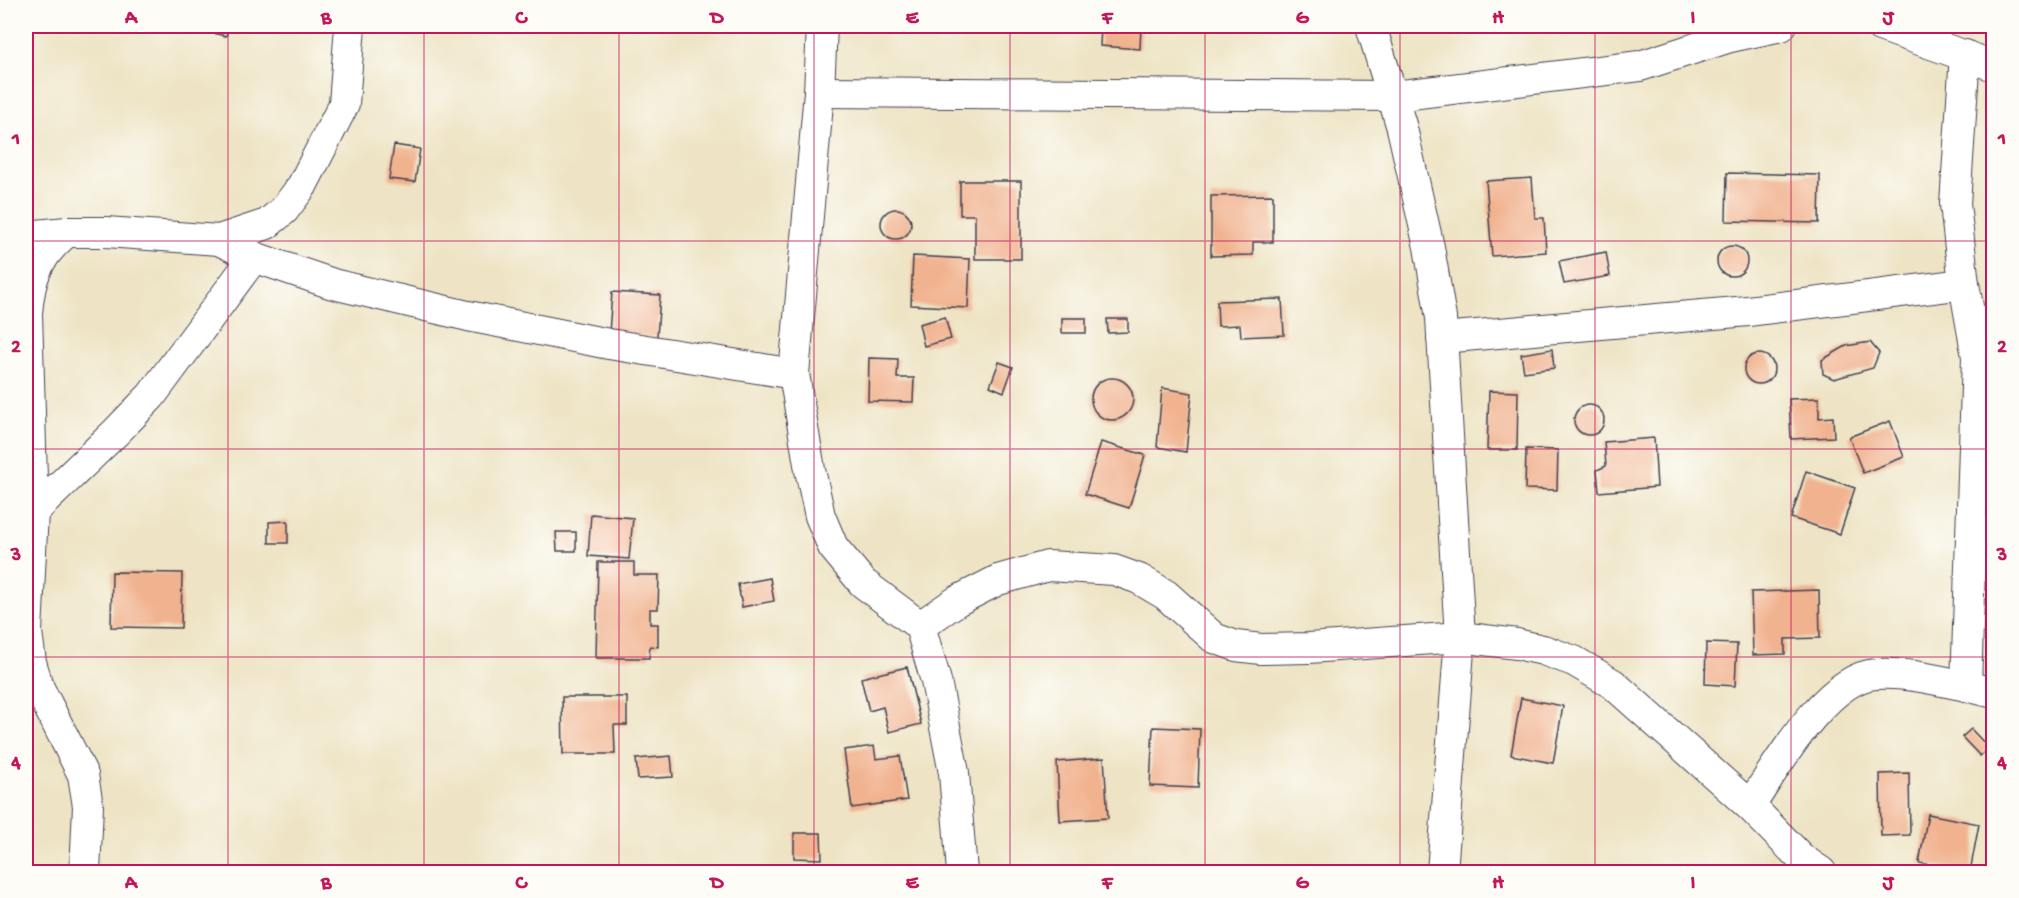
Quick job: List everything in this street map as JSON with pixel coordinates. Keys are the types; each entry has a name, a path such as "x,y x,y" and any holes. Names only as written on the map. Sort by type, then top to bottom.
{"street":[{"path":"219,240 267,224 284,210 302,186 344,104 350,26"},
{"path":"822,26 819,92 794,374 820,516 833,548 863,583 920,626 936,681 954,773 962,873"},
{"path":"1371,26 1394,96 1430,247 1442,338 1460,637 1442,873"},
{"path":"819,92 1394,96 1640,66 1730,37 1782,26"},
{"path":"1880,26 1994,66"},
{"path":"1750,806 1826,699 1848,683 1873,674 1902,674 1980,690 1977,357 1964,284 1955,204 1965,55"},
{"path":"67,232 50,246 36,267 29,292 27,313 33,512 27,632 31,662 38,686 83,775 88,806 85,873"},
{"path":"26,236 67,232 106,232 219,240 254,257 333,284 468,316 609,344 794,374"},
{"path":"33,512 151,396 254,257"},
{"path":"1442,338 1748,311 1964,284"},
{"path":"920,626 957,601 998,580 1048,566 1114,570 1139,579 1166,595 1214,638 1236,646 1261,649 1309,648 1460,637 1543,650 1574,661 1613,684 1750,806 1782,841 1821,873"}],"building":[{"path":"183,26 229,26 226,36"},
{"path":"1101,26 1141,26 1140,49 1100,46"},
{"path":"394,145 420,149 415,182 389,179"},
{"path":"1727,173 1820,175 1819,223 1726,221"},
{"path":"1532,178 1535,218 1544,218 1546,252 1492,256 1486,181"},
{"path":"960,181 1021,181 1021,259 975,259 975,215 960,215"},
{"path":"1273,195 1273,242 1253,242 1253,255 1211,256 1211,196"},
{"path":"896,209 906,214 911,224 906,234 896,239 886,234 881,224 886,214"},
{"path":"1732,246 1742,251 1747,261 1742,271 1732,276 1722,271 1717,261 1722,251"},
{"path":"1606,252 1610,276 1564,284 1559,261"},
{"path":"913,256 970,259 968,308 911,305"},
{"path":"612,292 660,295 657,337 609,333"},
{"path":"1282,299 1284,335 1241,337 1240,325 1218,326 1217,301"},
{"path":"945,317 951,339 924,346 919,324"},
{"path":"1062,318 1086,318 1086,333 1062,333"},
{"path":"1107,319 1128,319 1128,332 1108,333"},
{"path":"1870,342 1879,353 1873,368 1834,379 1823,374 1822,360 1846,346"},
{"path":"1552,349 1554,368 1524,372 1521,354"},
{"path":"1759,354 1769,359 1774,369 1769,379 1759,384 1749,379 1744,369 1749,359"},
{"path":"869,358 898,359 897,378 914,378 913,402 868,401"},
{"path":"999,362 1013,367 1004,392 990,386"},
{"path":"1112,378 1127,384 1133,399 1127,414 1112,420 1097,414 1091,399 1097,384"},
{"path":"1162,388 1192,393 1186,452 1157,447"},
{"path":"1489,391 1518,392 1517,450 1487,450"},
{"path":"1819,398 1819,418 1833,417 1834,437 1791,439 1789,399"},
{"path":"1589,405 1599,410 1604,420 1599,430 1589,435 1579,430 1574,420 1579,410"},
{"path":"1890,421 1904,457 1863,473 1849,437"},
{"path":"1654,438 1657,487 1599,492 1597,470 1606,466 1604,442"},
{"path":"1101,442 1145,455 1129,508 1085,494"},
{"path":"1526,449 1558,450 1557,490 1525,489"},
{"path":"1806,471 1855,488 1840,534 1791,518"},
{"path":"591,514 633,518 629,559 588,556"},
{"path":"288,521 288,543 269,543 269,522"},
{"path":"556,532 576,532 576,551 557,551"},
{"path":"598,562 634,562 634,575 659,575 658,609 650,609 650,624 658,624 658,647 650,646 649,658 596,658"},
{"path":"112,572 182,573 181,628 111,627"},
{"path":"770,578 774,601 742,607 738,584"},
{"path":"1819,590 1820,638 1785,639 1785,654 1753,655 1751,592"},
{"path":"1706,643 1737,644 1735,686 1705,684"},
{"path":"907,667 921,724 889,732 883,707 869,711 861,678"},
{"path":"562,697 627,697 627,725 614,725 615,754 563,754"},
{"path":"1521,698 1563,706 1553,763 1511,755"},
{"path":"1153,727 1200,729 1198,788 1150,786"},
{"path":"1971,729 1989,748 1980,756 1962,737"},
{"path":"874,746 876,759 900,756 907,800 852,808 844,750"},
{"path":"671,756 673,777 638,779 636,759"},
{"path":"1104,758 1108,818 1060,821 1057,762"},
{"path":"1909,773 1910,835 1881,836 1880,774"},
{"path":"1928,814 1979,824 1970,872 1919,863"},
{"path":"794,833 821,833 822,859 794,858"}]}
